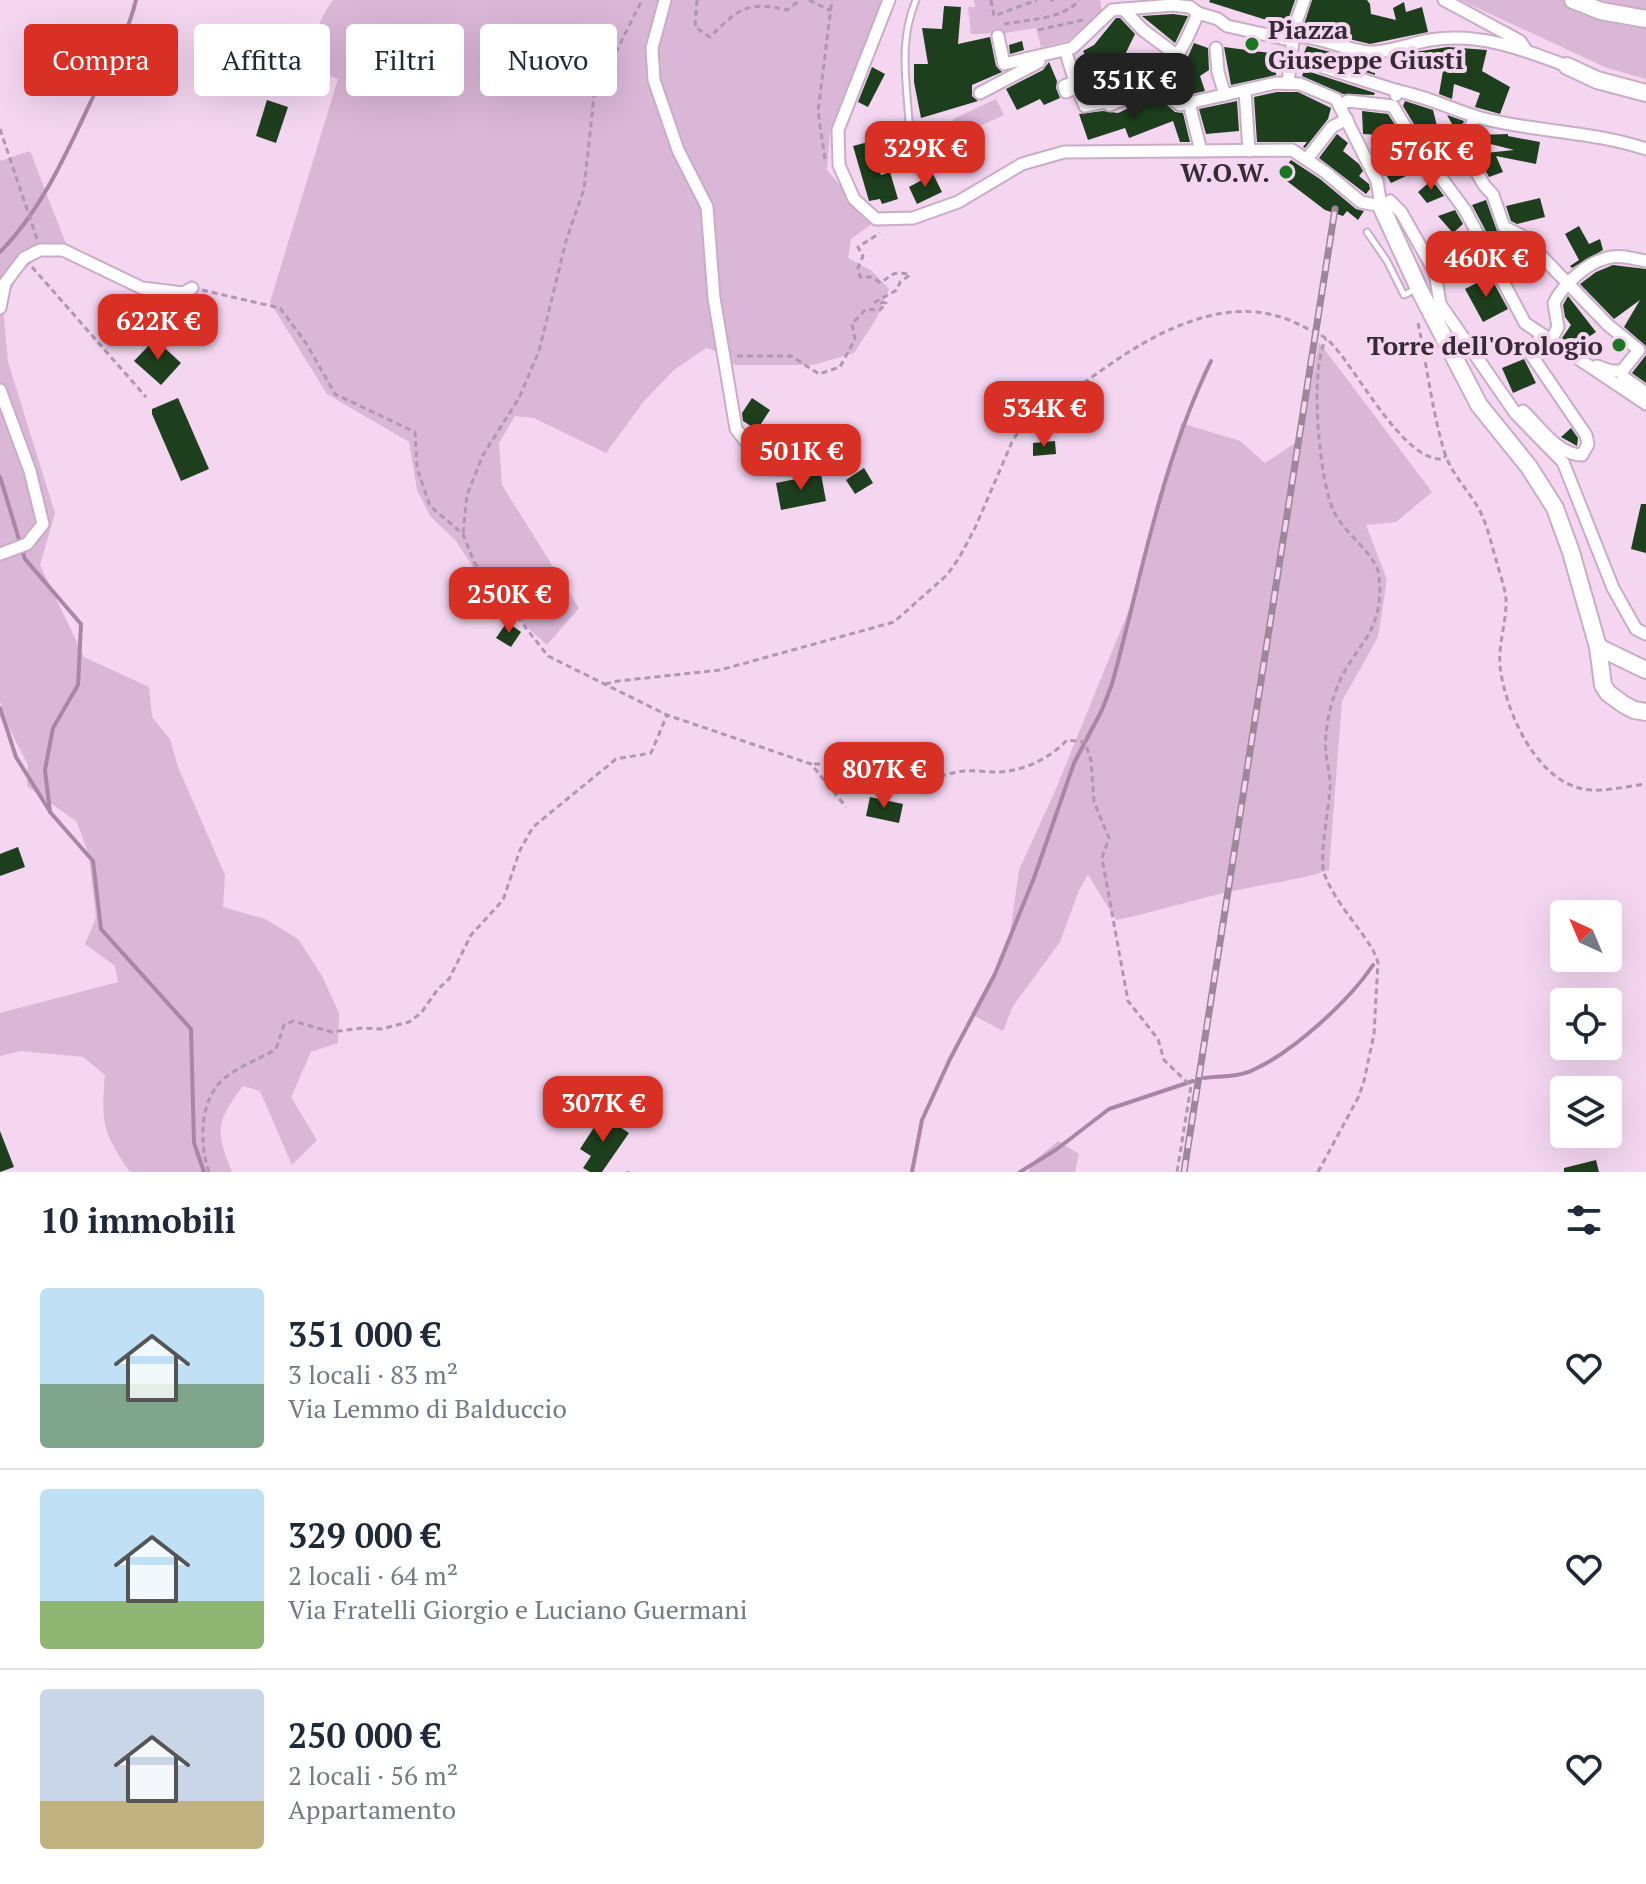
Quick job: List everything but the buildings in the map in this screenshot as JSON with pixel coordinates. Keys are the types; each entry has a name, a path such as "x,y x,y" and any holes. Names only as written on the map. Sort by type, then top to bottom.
{"street":[{"path":"665,0 652,48 654,80 678,150 707,207 714,298 736,429 754,452 773,469 802,470"},
{"path":"889,0 838,130 839,165 854,199 876,219 913,218 958,202 1022,164 1064,152 1292,150 1361,202 1381,206 1390,201 1401,212 1435,272 1440,304 1516,414 1563,462 1613,588 1636,629 1646,634"},
{"path":"1288,83 1291,40 1304,0"},
{"path":"1444,0 1520,41 1527,50"},
{"path":"1573,0 1601,11 1646,19"},
{"path":"997,31 1004,64 1072,48 1112,10 1173,5 1192,7 1227,26 1291,40 1297,36 1311,36 1373,52 1464,36 1527,50 1597,80 1646,93"},
{"path":"1067,56 1075,82 1064,86 1066,92 1077,87 1085,106 1105,102 1110,105 1136,94 1173,65 1188,40 1192,7"},
{"path":"1123,9 1143,30 1179,57"},
{"path":"980,93 1048,57 1067,56 1081,46 1079,41"},
{"path":"1216,48 1218,72 1225,95"},
{"path":"1304,61 1475,116 1526,127 1584,133 1646,149"},
{"path":"1136,94 1143,97 1163,91 1180,105 1288,83 1336,99 1377,181 1381,206 1419,288 1479,405 1529,467 1555,508 1598,647 1600,678 1608,693 1629,708 1646,712"},
{"path":"1245,90 1249,151"},
{"path":"1395,111 1402,92"},
{"path":"1340,105 1348,101 1395,111 1465,210 1525,323 1646,404"},
{"path":"1189,103 1201,151"},
{"path":"1475,116 1464,144 1469,159 1493,195 1504,227 1522,236 1608,325 1639,350 1622,371 1623,377 1646,393"},
{"path":"1307,159 1332,127 1347,119"},
{"path":"1414,141 1441,134 1464,144"},
{"path":"0,308 5,283 24,258 40,250 63,250 142,288 183,293 192,288"},
{"path":"1496,384 1563,450 1582,455 1588,444 1586,435 1530,353 1558,327 1554,303 1568,283 1586,268 1607,258 1646,261"},
{"path":"1579,359 1611,371 1622,371"},
{"path":"0,390 30,471 43,524 27,544 0,554"},
{"path":"1598,647 1646,670"}],"lane":[{"path":"909,121 904,45 907,21 916,0"},
{"path":"1367,232 1404,295 1419,288"}],"path":[{"path":"642,0 594,96 584,189 566,241 539,351 519,398 483,455 467,495 463,534 474,562 548,656 667,715 811,764 829,765 847,760 887,768 906,780 936,778 964,771 1010,770 1032,765 1067,740 1085,742 1091,761 1094,802 1109,838 1102,858 1128,1001 1158,1039 1164,1060 1191,1086 1177,1172"},
{"path":"697,0 695,27 710,37 736,11 765,4 787,10 800,0"},
{"path":"809,0 831,11"},
{"path":"827,171 818,111 832,0"},
{"path":"991,0 997,31 1060,13 1075,6 1079,0"},
{"path":"994,16 1037,0"},
{"path":"1038,30 1106,15"},
{"path":"0,129 40,250"},
{"path":"725,356 791,356 819,374 840,367 855,339 852,324 866,309 880,310 886,303 875,302 897,290 900,282 910,275 892,273 881,283 871,277 860,277 858,268 863,256 858,247 884,230"},
{"path":"24,258 146,397"},
{"path":"192,288 280,308 306,343 335,394 415,432 417,468 430,506 463,534"},
{"path":"605,684 720,670 894,622 947,575 959,558 1012,442 1024,423 1053,406 1098,372 1188,322 1238,310 1265,311 1294,321 1327,339 1407,442 1433,458 1443,459 1446,455"},
{"path":"1418,322 1433,410 1446,455 1457,479 1480,512 1497,564 1506,599 1500,662 1504,690 1527,745 1543,763 1579,788 1598,790 1646,784"},
{"path":"1318,1172 1364,1081 1374,1034 1378,962 1330,886 1323,868 1331,786 1327,730 1335,693 1375,625 1379,606 1379,573 1334,513 1322,472 1318,396 1321,348 1327,339"},
{"path":"209,1172 202,1151 206,1107 224,1078 276,1049 284,1025 293,1021 332,1032 381,1029 409,1022 421,1013 449,979 477,927 503,900 520,850 533,827 616,759 651,753 667,715"},
{"path":"811,764 846,807"}],"shaded area":[{"path":"333,0 882,0 830,132 827,170 872,224 851,239 848,258 872,271 889,289 876,319 854,353 813,365 735,365 719,352 706,348 674,370 644,401 606,453 534,418 515,416 499,443 502,485 579,608 547,645 491,595 456,541 430,516 417,490 409,442 327,394 270,302 338,79 330,76 330,24 320,24"},
{"path":"974,0 1100,0 1102,11 1068,41 1041,47 1036,28 971,34 968,7 975,7"},
{"path":"1460,0 1646,0 1646,79 1607,68"},
{"path":"996,99 1004,115 960,135 953,119"},
{"path":"30,151 66,244 41,255 18,275 3,308 8,362 55,513 40,565 84,657 149,687 152,717 170,739 178,767 225,875 223,907 265,919 298,939 322,976 339,1013 338,1043 311,1052 291,1097 317,1140 292,1165 260,1091 243,1086 223,1118 221,1127 223,1146 232,1172 130,1172 106,1126 103,1105 105,1075 83,1057 21,1051 0,1056 0,1013 118,982 115,966 85,944 96,918 89,856 77,822 27,786 28,765 8,726 0,701 0,161"},
{"path":"1319,342 1432,492 1396,522 1366,525 1387,580 1378,637 1342,701 1329,870 1116,920 1088,875 1079,890 1060,942 1013,1006 1003,1031 971,1014 1008,947 1019,870 1055,791 1140,583 1181,423 1240,441 1265,463 1301,439"},
{"path":"1058,1141 1079,1154 1075,1172 1028,1172 1034,1161"}],"waterway":[{"path":"0,252 29,217 53,178 118,49 136,0"},
{"path":"912,1172 922,1120 995,974 1034,878 1074,763 1112,684 1166,480 1211,361"},
{"path":"0,477 25,559 81,624 78,685 53,728 45,770 50,812 93,861 101,929 191,1029 194,1143 204,1172"},
{"path":"0,708 16,757 49,810"},
{"path":"1204,1078 1236,1075 1269,1062 1335,1009 1373,965"},
{"path":"1020,1172 1057,1149 1109,1109 1193,1081"}],"railway":[{"path":"1184,1172 1335,209"}],"place":[{"name":"Piazza Giuseppe Giusti","path":"1252,44"},
{"name":"W.O.W.","path":"1286,172"},
{"name":"Torre dell'Orologio","path":"1619,345"}]}
